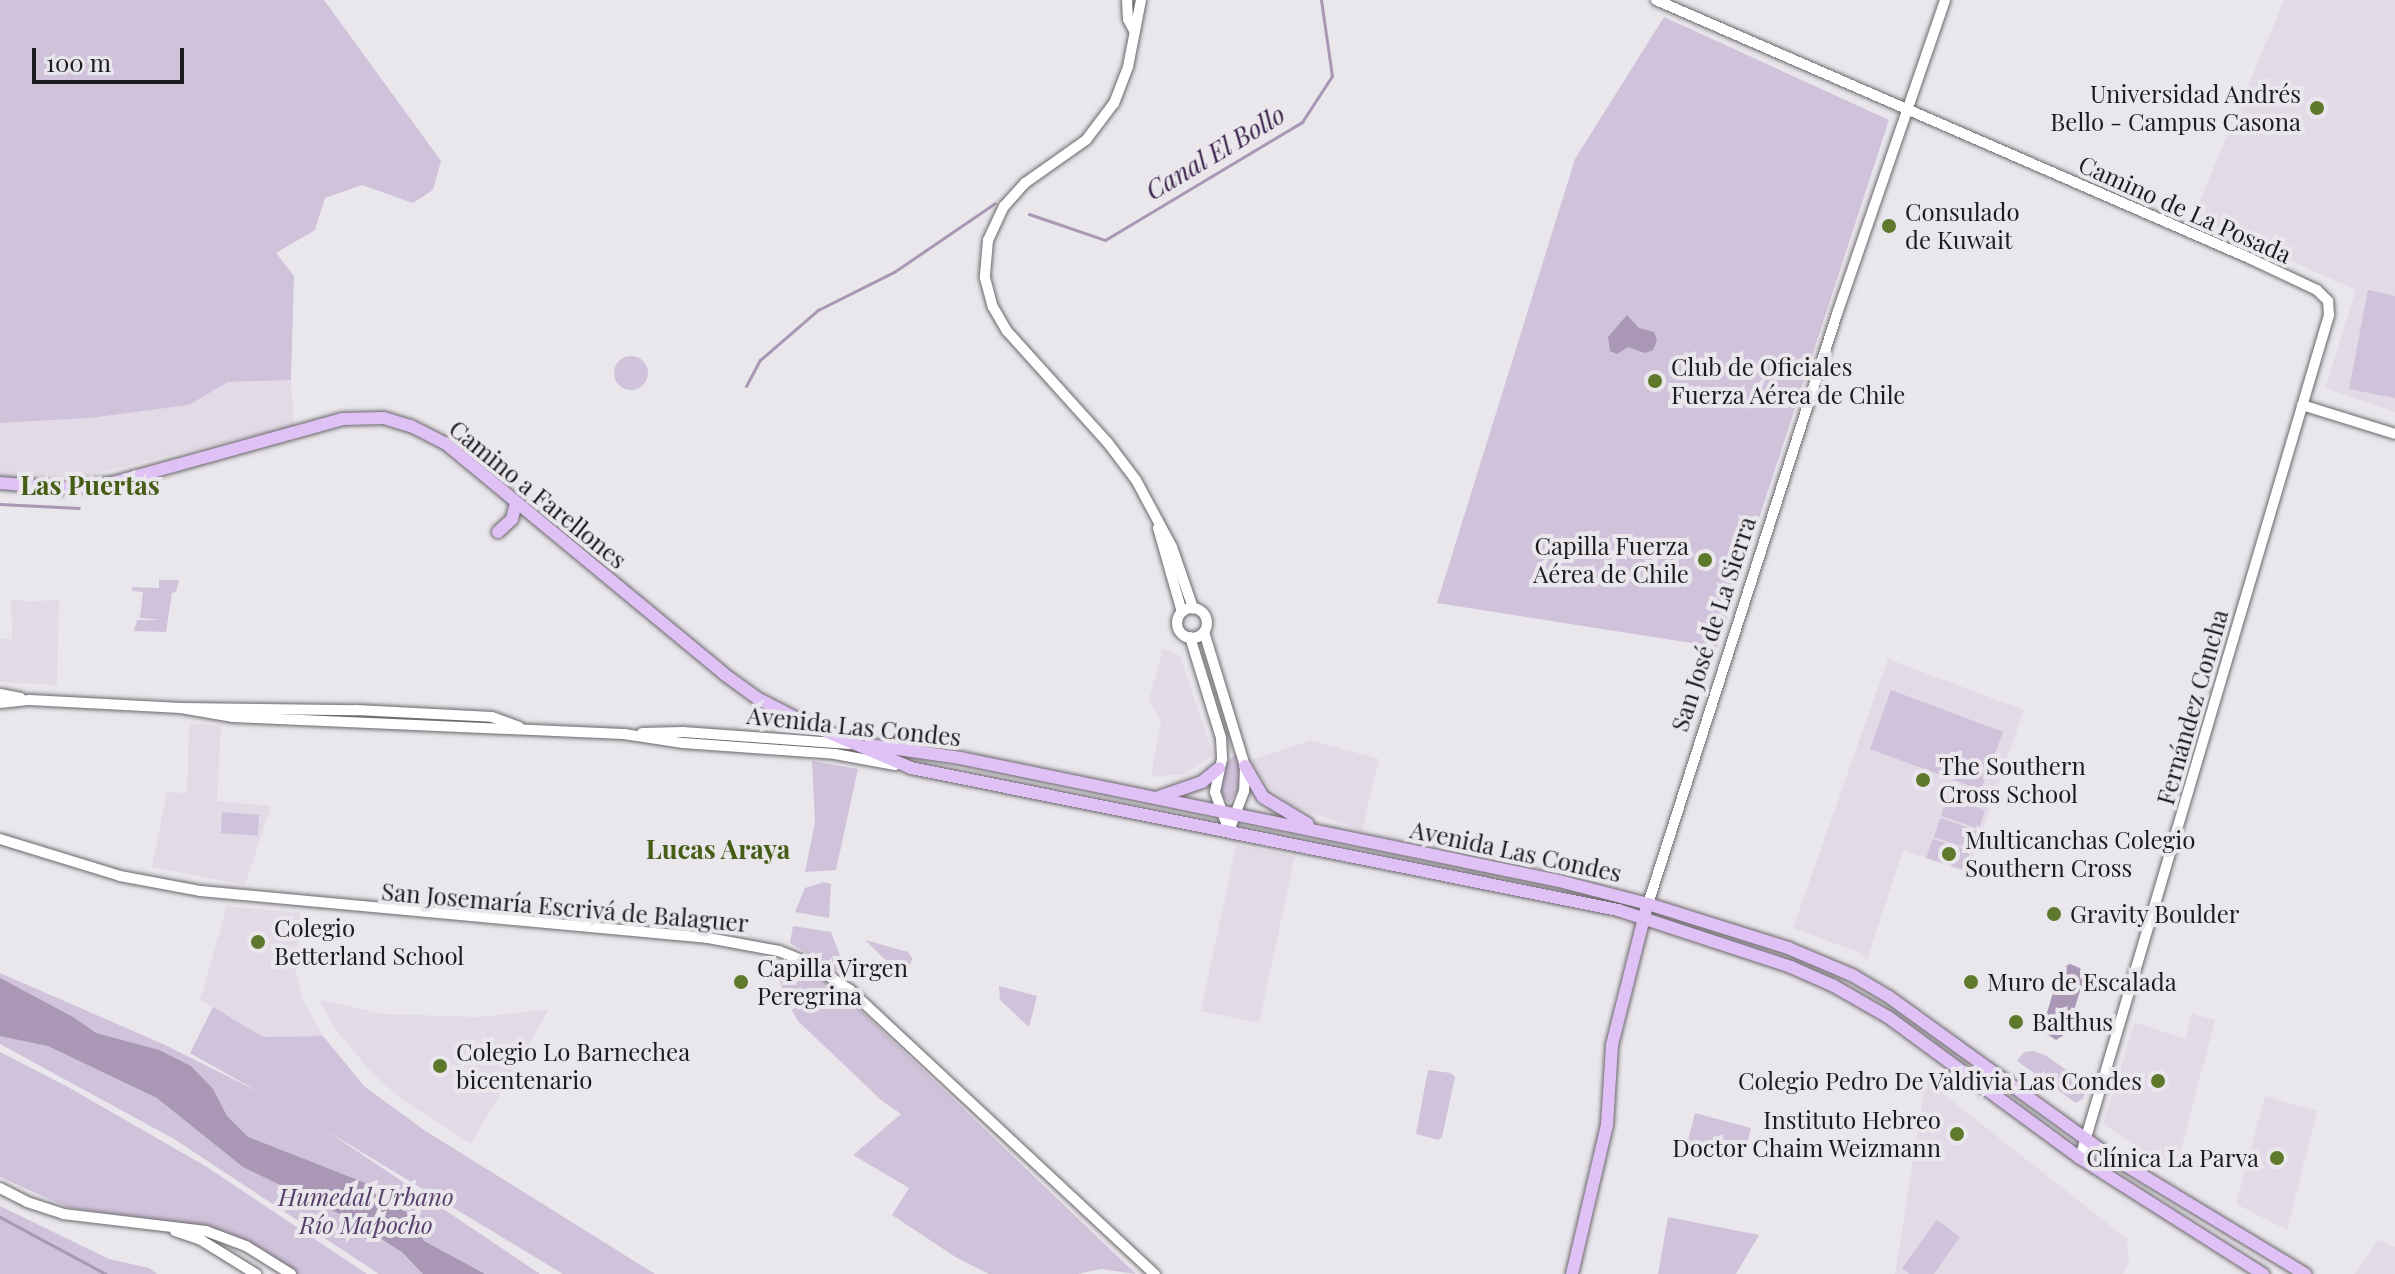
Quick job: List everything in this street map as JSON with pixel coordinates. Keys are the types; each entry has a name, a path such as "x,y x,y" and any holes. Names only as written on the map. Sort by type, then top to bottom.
{"main road":[{"name":"Camino a Farellones","path":"0,483 61,488 112,483 270,436 342,419 370,417 398,421 434,436 740,686 802,721 911,768"},
{"path":"498,532 512,519 516,503"},
{"name":"Avenida Las Condes","path":"858,744 935,753 1559,881 1648,904 1788,948 1868,984 1940,1031 2086,1139 2305,1274"},
{"path":"1156,798 1202,782 1220,764"},
{"path":"1245,766 1255,788 1266,799 1325,832"},
{"name":"Avenida Las Condes","path":"911,768 1644,917 1759,955 1834,986 1888,1017 2080,1158 2263,1274"},
{"name":"San José de La Sierra","path":"1572,1274 1607,1125 1612,1045 1648,904"},
{"path":"2173,1218 2199,1211"}],"street":[{"path":"1127,0 1128,19 1134,31"},
{"path":"1141,0 1124,79 1108,113 1077,147 1025,183 1004,206 988,240 984,268 989,297 1002,323 1117,454 1136,480 1176,555 1187,610"},
{"name":"Camino de La Posada","path":"1656,0 2320,292 2328,301 2329,315 2302,405"},
{"name":"San José de La Sierra","path":"1648,904 1748,584 1858,249 1945,0"},
{"path":"2302,405 2395,434"},
{"name":"Fernández Concha","path":"2080,1158 2302,405"},
{"path":"1187,610 1205,617 1204,632 1245,766 1244,791 1229,831"},
{"path":"1187,610 1177,620 1179,629 1190,637 1221,738 1215,792 1229,831"},
{"path":"1190,637 1204,632"},
{"name":"Avenida Las Condes","path":"0,694 30,700 181,708 308,708 492,717 519,727 835,754 911,768"},
{"name":"Avenida Las Condes","path":"0,703 30,700"},
{"name":"Avenida Las Condes","path":"624,734 683,732 858,744"},
{"path":"1220,764 1229,751 1240,753"},
{"name":"San Josemaría Escrivá de Balaguer","path":"0,839 120,876 200,891 708,938 756,944 786,954 817,967 850,990 1155,1274"},
{"path":"0,1188 51,1211 161,1227 183,1227 225,1237 259,1253 291,1274"},
{"path":"161,1227 201,1240 256,1274"}],"shaded area":[{"name":"Universidad Andrés Bello - Campus Casona","path":"2284,0 2395,0 2395,412 2325,388 2356,290 2193,217"},
{"path":"1627,315 1639,328 1654,332 1657,341 1653,350 1645,353 1628,347 1617,354 1610,351 1608,337"},
{"path":"291,380 294,426 88,475 43,478 0,476 0,423 91,418 189,405 228,382"},
{"path":"11,599 30,602 59,599 57,685 0,682 0,639 12,639"},
{"path":"1163,649 1180,656 1213,755 1184,774 1151,777 1161,721 1149,700"},
{"name":"The Southern Cross School","path":"1888,659 2024,710 1968,873 1903,850 1867,960 1858,952 1793,928"},
{"path":"189,724 221,725 217,801 271,806 245,885 152,867 167,792 187,793"},
{"path":"1311,740 1379,759 1362,831 1291,805 1269,787 1251,760"},
{"path":"1236,845 1295,856 1259,1023 1201,1011"},
{"name":"Colegio Betterland School","path":"227,906 301,913 296,972 304,1003 323,1036 263,1037 200,1000"},
{"path":"2070,964 2080,968 2084,978 2067,1033 2056,1040 2044,1032 2044,1023 2060,969"},
{"path":"0,978 73,1017 96,1033 159,1050 191,1066 213,1089 227,1116 248,1137 378,1188 405,1211 424,1241 485,1274 423,1274 402,1252 352,1220 243,1167 157,1098 48,1046 0,1036"},
{"name":"Colegio Lo Barnechea bicentenario","path":"318,999 383,1014 479,1017 549,1009 471,1144 400,1098 371,1072 336,1030"},
{"name":"Colegio Pedro De Valdivia Las Condes","path":"2191,1013 2215,1020 2175,1173 2103,1124 2135,1022 2185,1039"},
{"name":"Instituto Hebreo Doctor Chaim Weizmann","path":"1926,1080 2127,1239 2129,1262 2123,1274 1895,1274"},
{"name":"Clínica La Parva","path":"2265,1096 2317,1111 2287,1230 2236,1204"},
{"path":"2378,1240 2395,1247 2395,1274 2355,1274"}],"green space":[{"path":"0,0 324,0 441,161 433,190 413,203 362,185 325,198 315,230 276,253 294,276 291,380 228,382 189,405 91,418 0,423"},
{"name":"Club de Oficiales Fuerza Aérea de Chile","path":"1664,17 1889,120 1717,647 1437,603 1575,159"},
{"path":"2368,290 2395,296 2395,398 2349,389"},
{"path":"631,356 643,361 648,373 643,385 631,390 619,385 614,373 619,361"},
{"path":"159,580 179,580 176,592 172,593 166,632 134,631 137,620 160,620 140,618 143,592 132,591 132,587 159,588"},
{"path":"1891,690 2003,732 1981,790 1870,749"},
{"path":"1236,754 1241,771 1240,788 1229,803 1221,796 1221,779 1226,764"},
{"path":"812,761 858,769 836,870 805,872 815,822"},
{"name":"Multicanchas Colegio Southern Cross","path":"1947,797 1985,810 1979,829 1941,816"},
{"path":"222,812 259,815 258,836 221,833"},
{"name":"Multicanchas Colegio Southern Cross","path":"1940,818 1978,831 1972,850 1934,837"},
{"name":"Multicanchas Colegio Southern Cross","path":"1933,839 1971,851 1965,870 1926,858"},
{"path":"824,882 831,884 829,918 795,912 805,888"},
{"path":"793,926 831,932 848,977 790,943"},
{"path":"865,940 908,952 912,958 906,980"},
{"path":"793,963 835,986 1136,1274 1101,1269 1078,1274 989,1274 957,1258 892,1215 909,1188 853,1155 901,1114 881,1100 798,1021 784,997 779,977 783,964"},
{"name":"Humedal Urbano Río Mapocho","path":"0,973 163,1044 261,1093 190,1053 213,1007 263,1037 323,1036 364,1086 424,1130 655,1274 563,1274 327,1131 540,1274 379,1274 174,1139 0,1044"},
{"path":"999,986 1037,996 1029,1027 1000,1000"},
{"path":"0,1052 68,1087 207,1167 367,1274 292,1274 194,1225 69,1208 0,1177"},
{"path":"2024,1052 2045,1055 2068,1071 2090,1077 2083,1099 2076,1103 2017,1061"},
{"path":"1428,1070 1451,1073 1455,1077 1442,1137 1438,1140 1416,1134"},
{"path":"1695,1113 1751,1128 1743,1160 1687,1144"},
{"path":"0,1206 109,1259 149,1268 157,1274 0,1274"},
{"path":"1668,1217 1759,1235 1736,1274 1658,1274"},
{"path":"1937,1220 1960,1237 1934,1274 1909,1274 1902,1268"}],"waterway":[{"name":"Canal El Bollo","path":"1029,214 1105,240 1302,122 1332,76 1321,0"},
{"name":"Canal El Bollo","path":"746,386 760,360 818,310 894,272 995,203"},
{"name":"Canal El Bollo","path":"0,504 79,508"},
{"path":"0,1217 106,1274"}],"place":[{"name":"Universidad Andrés Bello - Campus Casona","path":"2317,108"},
{"name":"Consulado de Kuwait","path":"1889,226"},
{"name":"Club de Oficiales Fuerza Aérea de Chile","path":"1655,381"},
{"name":"Capilla Fuerza Aérea de Chile","path":"1705,560"},
{"name":"The Southern Cross School","path":"1923,780"},
{"name":"Multicanchas Colegio Southern Cross","path":"1949,854"},
{"name":"Gravity Boulder","path":"2054,914"},
{"name":"Colegio Betterland School","path":"258,942"},
{"name":"Capilla Virgen Peregrina","path":"741,982"},
{"name":"Muro de Escalada","path":"1971,982"},
{"name":"Balthus","path":"2016,1022"},
{"name":"Colegio Lo Barnechea bicentenario","path":"440,1066"},
{"name":"Colegio Pedro De Valdivia Las Condes","path":"2158,1081"},
{"name":"Instituto Hebreo Doctor Chaim Weizmann","path":"1957,1134"},
{"name":"Clínica La Parva","path":"2277,1158"}],"district":[{"name":"Las Puertas","path":"90,485"},
{"name":"Lucas Araya","path":"718,849"}]}
